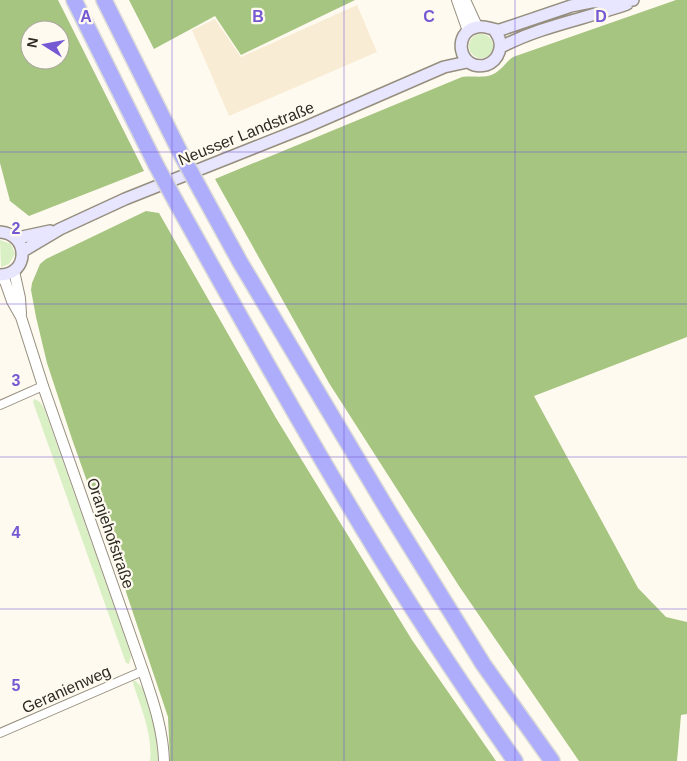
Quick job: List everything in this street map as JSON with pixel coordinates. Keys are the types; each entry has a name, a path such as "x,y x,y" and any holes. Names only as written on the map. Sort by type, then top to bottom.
{"highway":[{"path":"74,0 156,166 263,359 362,528 471,698 515,761"},
{"path":"104,0 182,156 240,262 389,512 483,664 552,761"}],"main road":[{"path":"494,30 591,2 633,0"},
{"name":"Neusser Landstraße","path":"22,252 60,229 125,199 306,127 444,68 467,62 478,65 490,63 499,54 501,47 516,39 637,0"},
{"path":"473,28 484,26 494,30 498,35 501,47"},
{"name":"Neusser Landstraße","path":"444,68 461,48 464,36 473,28"},
{"path":"461,48 467,62"},
{"name":"Neusser Landstraße","path":"5,232 22,237 60,229"},
{"path":"0,276 14,271 21,262 21,246 5,232"}],"street":[{"path":"457,0 473,28"},
{"path":"465,0 473,28"},
{"name":"Oranjehofstraße","path":"14,271 22,317 43,386 158,714 164,761"},
{"name":"Oranjehofstraße","path":"0,276 5,281 12,301 22,317"},
{"path":"0,405 43,386"},
{"name":"Geranienweg","path":"0,733 143,671"}],"shaded area":[{"path":"357,5 377,52 229,116 192,30 215,19 241,57"}],"green space":[{"path":"0,0 58,0 68,20 20,20 20,70 70,70 70,24 144,171 29,216 10,201 0,163"},
{"path":"129,0 355,0 241,55 215,16 154,49"},
{"path":"676,0 687,0 687,337 534,396 638,588 666,617 687,622 687,714 681,715 677,761 579,761 459,586 329,383 215,179 462,77 494,74 513,57"},
{"path":"481,34 490,37 493,46 490,55 481,58 472,55 469,46 472,37"},
{"path":"146,211 159,213 276,418 412,640 496,761 170,761 168,717 47,363 31,290 40,264 46,259"},
{"path":"0,240 11,244 15,254 9,264 1,267"},
{"path":"34,399 40,402 44,408 129,649 131,657 129,664 126,663 33,402"},
{"path":"132,680 139,684 149,703 155,729 158,761 150,761 148,730"}]}
